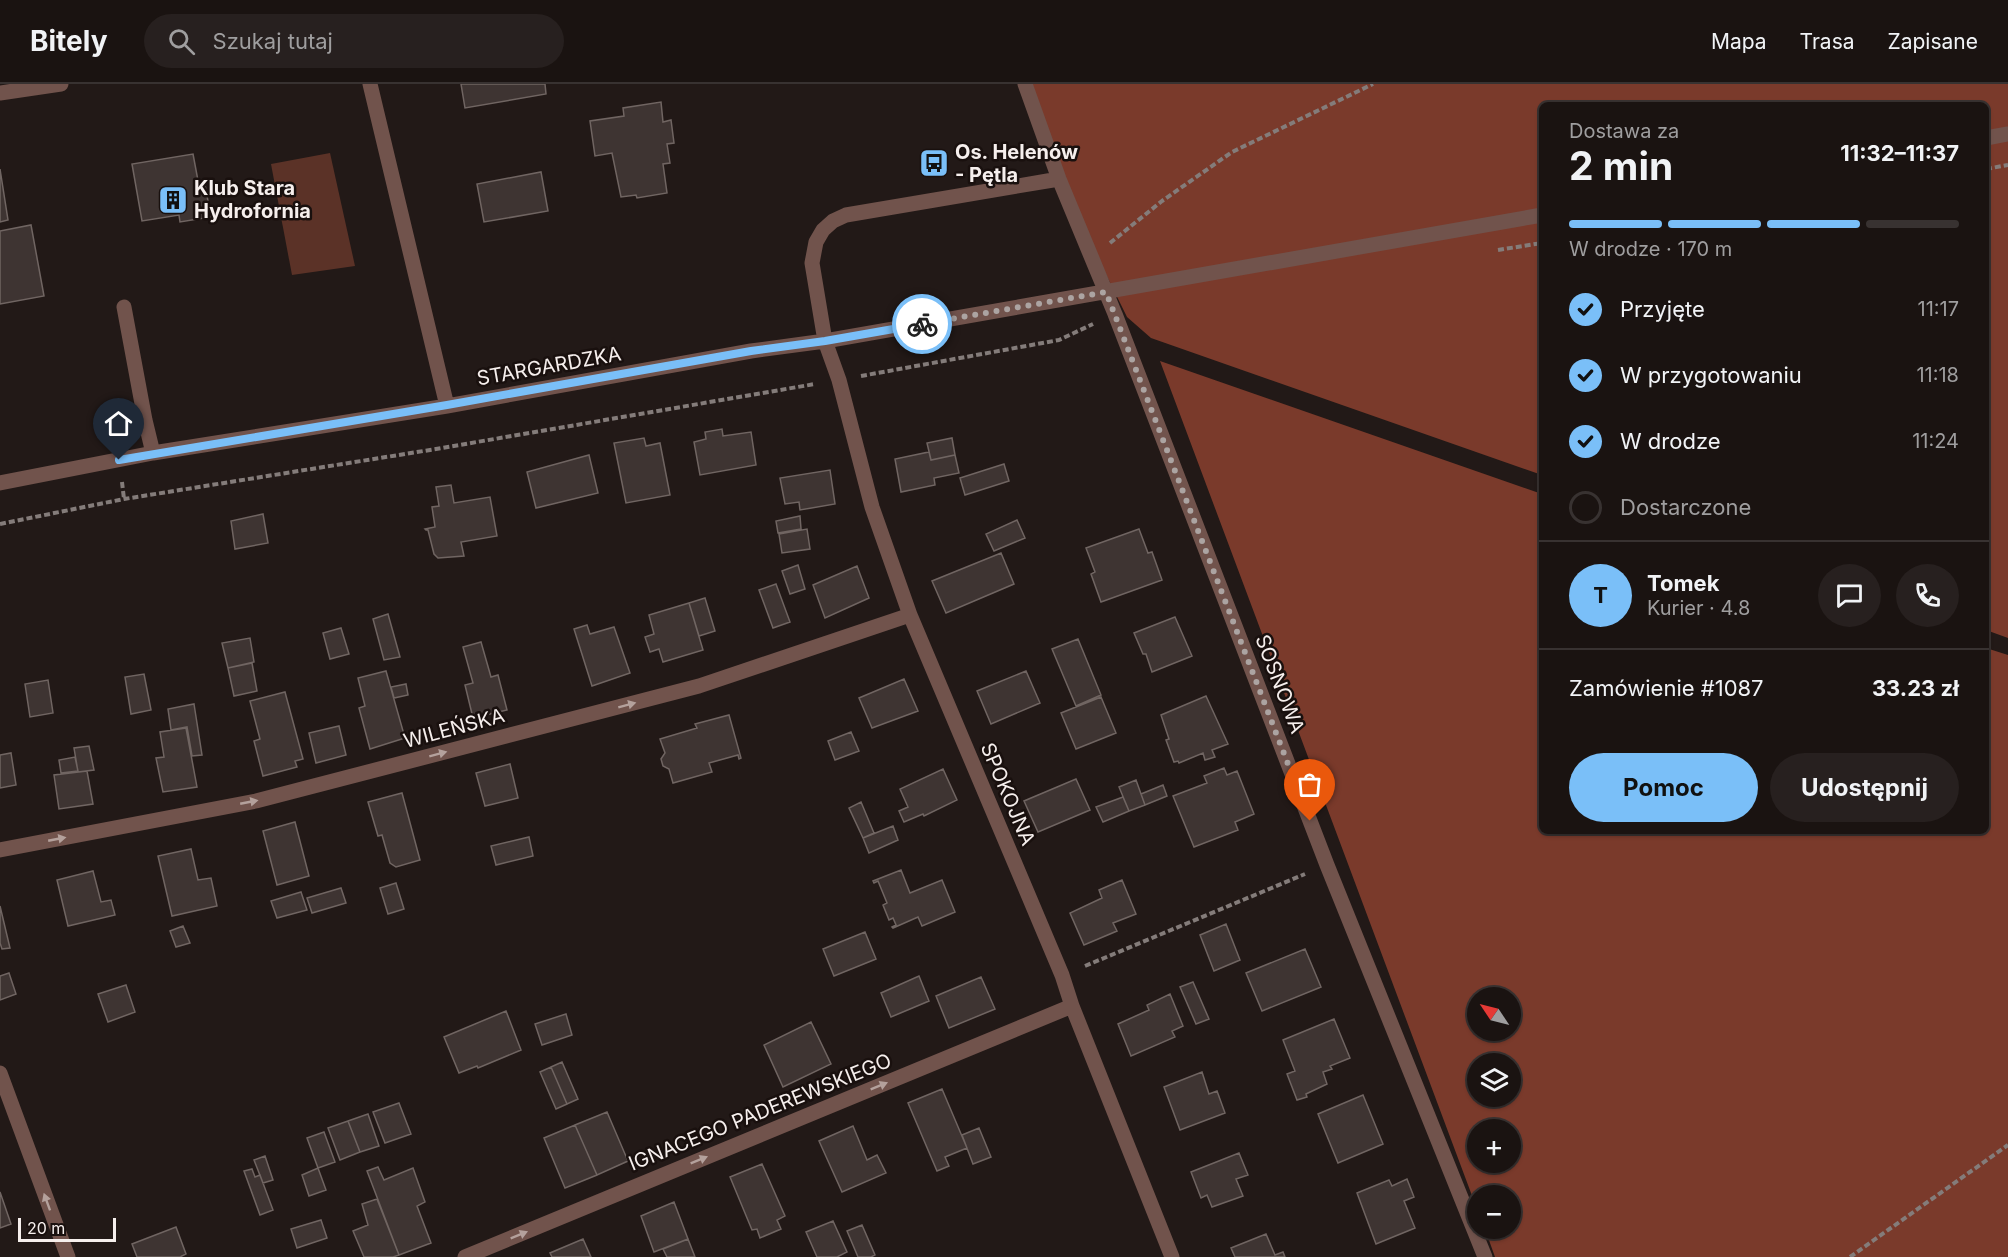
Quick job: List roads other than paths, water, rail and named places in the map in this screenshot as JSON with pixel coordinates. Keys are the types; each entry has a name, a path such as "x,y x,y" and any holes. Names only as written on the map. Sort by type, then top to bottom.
{"street":[{"path":"0,93 61,84"},
{"path":"369,84 447,405"},
{"name":"SOSNOWA","path":"1025,84 1059,179 1115,314 1327,865 1485,1257"},
{"path":"1989,137 2008,134"},
{"name":"SPOKOJNA","path":"1059,179 846,216 833,221 823,230 816,242 812,263 825,341 839,380 872,507 910,615 1062,975 1072,1006 1172,1257"},
{"name":"STARGARDZKA","path":"0,483 153,453 447,405 751,351 825,341 1539,216"},
{"path":"124,306 153,453"},
{"name":"WILEŃSKA","path":"0,850 267,798 699,686 910,615"},
{"name":"IGNACEGO PADEREWSKIEGO","path":"465,1257 1072,1006"},
{"path":"0,1073 68,1257"}],"place":[{"name":"Os. Helenów - Pętla","path":"934,163"},
{"name":"Klub Stara Hydrofornia","path":"173,200"}]}
